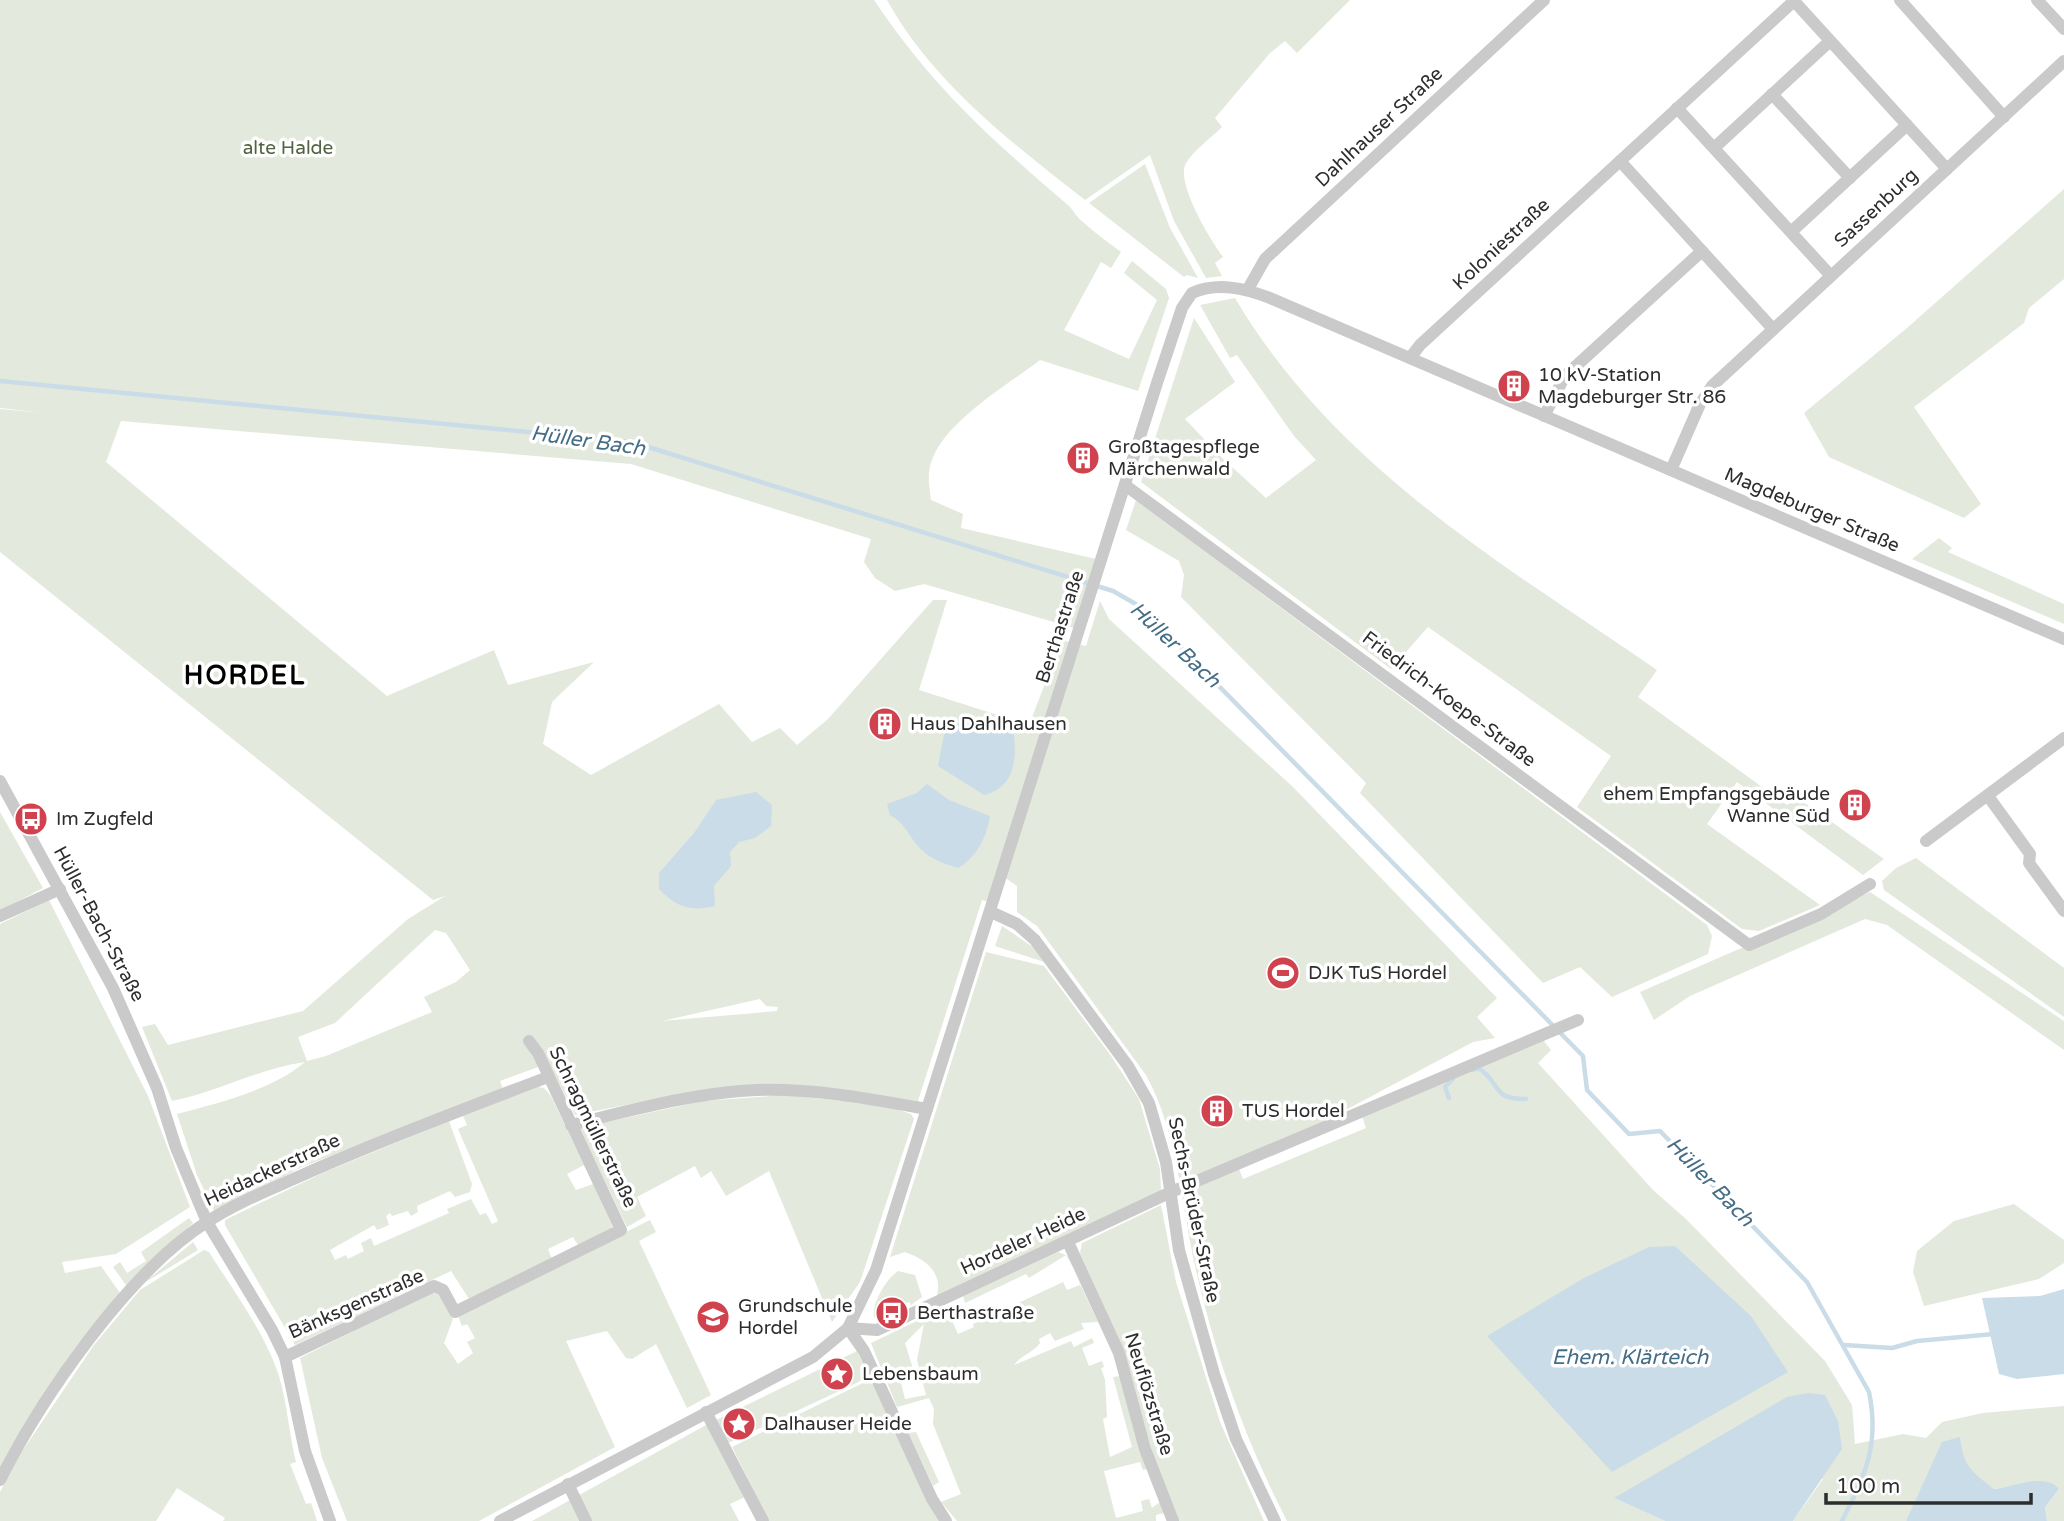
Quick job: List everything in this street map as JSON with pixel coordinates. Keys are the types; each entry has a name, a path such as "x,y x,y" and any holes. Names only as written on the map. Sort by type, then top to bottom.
{"street":[{"name":"Dahlhauser Straße","path":"1248,289 1265,259 1544,0"},
{"name":"Koloniestraße","path":"1410,358 1420,345 1794,0 1830,41"},
{"path":"1900,0 2004,117"},
{"path":"2037,0 2064,29"},
{"path":"1677,108 1714,148 1830,41"},
{"name":"Sassenburg","path":"1830,41 1947,169"},
{"name":"Sassenburg","path":"1671,470 1705,394 2064,61"},
{"path":"1773,94 1850,177"},
{"name":"Sassenburg","path":"1791,232 1907,125"},
{"name":"Sassenburg","path":"1714,148 1831,276"},
{"path":"1620,161 1773,329"},
{"path":"1544,416 1565,376 1702,251"},
{"name":"Magdeburger Straße","path":"1228,287 1248,289 2064,639"},
{"name":"Berthastraße","path":"848,1328 876,1270 992,912 1020,814 1182,307 1192,293 1228,287"},
{"name":"Friedrich-Koepe-Straße","path":"1125,485 1749,945 1821,914 1870,884"},
{"path":"1926,841 2064,738"},
{"name":"Hüller-Bach-Straße","path":"0,782 113,988 157,1088 176,1148 206,1222 285,1357 305,1451 330,1521"},
{"path":"1988,796 2030,854 2029,863 2064,911"},
{"path":"0,916 60,889"},
{"name":"Sechs-Brüder-Straße","path":"992,912 1017,924 1035,940 1128,1066 1153,1112 1171,1192 1179,1250 1214,1374 1236,1439 1275,1521"},
{"name":"Hordeler Heide","path":"848,1328 877,1329 1171,1192 1578,1020"},
{"name":"Schragmüllerstraße","path":"529,1041 621,1230"},
{"name":"Heidackerstraße","path":"0,1480 33,1418 79,1355 142,1278 206,1222 343,1157 548,1077"},
{"path":"571,1125 689,1097 758,1090 830,1093 927,1109"},
{"name":"Bänksgenstraße","path":"285,1357 434,1286 443,1290 455,1312 621,1230"},
{"name":"Neuflözstraße","path":"1068,1242 1119,1353 1145,1449 1173,1521"},
{"path":"500,1521 813,1357 848,1328 864,1351 932,1499 946,1521"},
{"path":"706,1412 762,1521"},
{"path":"568,1484 586,1521"}],"green space":[{"name":"alte Halde","path":"0,0 874,0 918,60 964,110 1081,220 1121,252 1111,268 1101,262 1064,330 1129,359 1157,300 1124,273 1132,261 1166,289 1169,298 1138,391 1040,360 991,395 957,424 934,456 929,476 931,500 963,514 961,528 1096,559 1074,628 924,584 895,591 875,578 864,562 871,539 631,464 121,421 106,462 387,696 494,650 508,685 594,662 552,702 543,744 591,775 719,704 752,742 780,728 797,745 828,719 933,600 947,600 919,690 1029,725 1062,640 1086,646 1100,601 1109,619 1293,787 1497,998 1477,1017 1495,1038 1473,1042 1293,1138 1237,1164 1243,1179 1366,1128 1361,1113 1539,1035 1551,1050 1538,1063 1653,1190 1686,1219 1825,1361 1852,1405 1855,1444 1903,1434 1926,1438 1942,1422 1983,1413 2064,1406 2064,1521 2047,1521 2045,1507 2059,1489 2042,1481 1994,1489 1966,1462 1960,1438 1906,1521 1793,1521 1823,1479 1614,1498 1665,1521 1287,1521 1245,1428 1212,1332 1195,1266 1172,1144 1157,1098 1146,1075 1037,926 1017,912 1017,886 1004,877 993,903 982,900 918,1101 797,1085 651,1100 575,1115 549,1063 500,1081 503,1089 302,1167 215,1213 197,1175 177,1114 261,1088 305,1062 272,1069 172,1101 142,1027 155,1024 168,1045 303,1011 408,919 445,896 433,900 0,552 0,409 43,413 0,408","holes":["435,930 446,933 470,970 456,982 424,997 432,1012 326,1056 307,1061 298,1037 335,1023","760,999 766,1006 778,1007 777,1011 662,1021"]},
{"path":"887,0 1350,0 1297,53 1285,41 1270,53 1215,118 1222,127 1186,163 1185,183 1189,196 1223,257 1215,263 1222,276 1206,278 1174,221 1150,155 1085,200 1002,134 951,85 927,58"},
{"path":"1145,164 1170,228 1198,278 1187,275 1184,277 1089,203"},
{"path":"2064,189 2064,279 2029,308 2024,323 1914,407 1981,504 1964,518 1829,457 1804,413 1907,328"},
{"path":"1235,298 1275,358 1321,412 1371,461 1425,507 1481,549 1657,670 1638,697 1787,805 1795,796 1884,859 1863,875 1737,782 1707,824 1820,905 1759,931 1742,929 1577,807 1611,756 1428,627 1391,669 1141,482 1194,318 1235,382 1185,419 1266,498 1316,460 1294,436 1237,355 1230,358 1200,305"},
{"path":"1136,500 1707,925 1712,936 1708,954 1612,997 1580,967 1543,983 1360,793 1366,783 1181,597 1184,575 1179,561 1126,530"},
{"path":"1939,538 1952,548 1948,552 2064,604 2064,624 1912,559"},
{"path":"0,812 43,888 0,911"},
{"path":"1916,858 2064,968 2064,1017 1884,890 1882,881 1896,868"},
{"path":"1870,892 2064,1021 2064,1050 1887,925 1865,919 1690,996 1654,1020 1640,992"},
{"path":"49,900 148,1096 190,1207 116,1254 62,1262 65,1273 101,1266 120,1293 41,1400 0,1469 0,924"},
{"path":"1002,926 1033,947 1044,962 995,946"},
{"path":"986,952 1044,966 1111,1056 1139,1099 1160,1169 1161,1191 937,1296 935,1273 919,1258 905,1252 890,1257"},
{"path":"538,1087 544,1088 551,1096 584,1165 567,1174 576,1190 593,1184 612,1226 610,1231 579,1247 573,1237 548,1249 552,1259 469,1299 451,1271 295,1345 225,1225 225,1220 325,1172 449,1121 472,1184 470,1192 455,1197 450,1191 417,1206 418,1212 411,1216 408,1211 392,1216 390,1213 386,1216 389,1225 377,1230 374,1225 330,1250 335,1260 346,1255 348,1259 364,1251 361,1243 371,1238 374,1246 449,1213 447,1209 471,1199 480,1215 486,1213 492,1224 498,1221 458,1129 467,1125 463,1116"},
{"path":"785,1095 884,1105 911,1114 914,1119 860,1282 832,1322 769,1171 726,1196 711,1171 701,1178 695,1166 637,1197 646,1216 627,1227 579,1128 703,1101"},
{"path":"2014,1204 2064,1240 2064,1263 2039,1279 1924,1306 1913,1272 1917,1251 1954,1221"},
{"path":"1161,1205 1176,1282 1220,1422 1264,1521 1179,1521 1153,1454 1117,1335 1080,1253 1082,1243"},
{"path":"189,1218 193,1223 126,1285 113,1267 120,1262 127,1273 146,1261 141,1252"},
{"path":"650,1220 656,1232 639,1241 711,1395 687,1408 656,1344 632,1359 626,1358 607,1331 566,1341 615,1447 479,1521 347,1521 322,1458 300,1358 431,1292 440,1295 453,1319 444,1343 458,1364 473,1353 467,1342 475,1338 467,1324 462,1326 458,1316"},
{"path":"193,1242 198,1250 144,1283"},
{"path":"204,1250 209,1252 248,1312 273,1359 282,1386 296,1462 290,1464 306,1504 311,1503 317,1521 223,1521 225,1518 177,1488 156,1521 0,1521 0,1492 19,1456 94,1345 140,1290"},
{"path":"1058,1252 1066,1255 1029,1278 1026,1274 965,1303 963,1296"},
{"path":"898,1271 915,1275 922,1297 911,1305 909,1302 874,1317 875,1305 881,1292"},
{"path":"1078,1280 1098,1322 1081,1323 1084,1329 1055,1341 1050,1333 1039,1339 1040,1343 1014,1365 1071,1341 1074,1347 1092,1338 1094,1343 1082,1348 1089,1366 1102,1361 1104,1367 1101,1368 1105,1380 1107,1417 1103,1419 1110,1457 1132,1447 1113,1377 1120,1376 1147,1469 1143,1470 1140,1462 1104,1471 1116,1518 1143,1511 1141,1501 1149,1499 1152,1508 1160,1502 1164,1513 1156,1515 1156,1521 957,1521 941,1502 961,1494 933,1424 934,1409 929,1398 897,1407 871,1343 946,1307 958,1334 974,1327 973,1324 1063,1282 1067,1290 1080,1285","holes":["924,1324 917,1360 926,1395 905,1399 899,1375 914,1372 905,1343"]},
{"path":"857,1351 869,1377 726,1444 716,1420"},
{"path":"867,1381 872,1383 940,1521 769,1521 732,1447"},
{"path":"708,1424 745,1497 730,1504 739,1521 532,1521"},
{"path":"916,1432 939,1482 933,1486 908,1433"}],"water":[{"path":"963,722 995,727 1014,735 1015,755 1011,772 1007,780 994,792 984,795 938,766 946,725"},
{"path":"927,784 949,800 990,816 980,846 970,859 958,868 926,853 902,824 890,815 887,804 917,793"},
{"path":"756,792 772,805 771,826 755,838 739,842 730,852 731,866 714,886 715,906 691,908 678,904 665,895 659,889 659,873 694,833 716,800"},
{"name":"Ehem. Klärteich","path":"1675,1246 1751,1316 1788,1372 1612,1472 1487,1336 1584,1278 1649,1247"},
{"path":"2064,1289 2064,1374 2017,1379 1999,1374 1982,1298 2040,1296"},
{"path":"1808,1393 1825,1395 1838,1421 1842,1449 1793,1521 1665,1521 1614,1498 1787,1397"},
{"path":"1960,1437 1966,1462 1994,1489 2037,1481 2053,1484 2059,1489 2045,1507 2047,1521 1906,1521 1942,1442"}],"waterway":[{"name":"Hüller Bach","path":"0,381 632,442 1113,591 1141,607 1583,1056 1587,1090 1629,1134 1660,1131 1807,1282 1869,1392 1872,1411 1871,1444 1864,1474 1842,1521"},
{"path":"1473,1070 1478,1068 1485,1073 1501,1093 1526,1099"},
{"path":"1449,1098 1445,1087 1453,1079"},
{"path":"1844,1345 1892,1348 1917,1341 1994,1334"}],"place":[{"name":"10 kV-Station Magdeburger Str. 86","path":"1514,386"},
{"name":"Großtagespflege Märchenwald","path":"1083,458"},
{"name":"Haus Dahlhausen","path":"885,724"},
{"name":"ehem Empfangsgebäude Wanne Süd","path":"1855,805"},
{"name":"Im Zugfeld","path":"31,819"},
{"name":"DJK TuS Hordel","path":"1283,973"},
{"name":"TUS Hordel","path":"1217,1111"},
{"name":"Berthastraße","path":"892,1313"},
{"name":"Grundschule Hordel","path":"713,1317"},
{"name":"Lebensbaum","path":"837,1374"},
{"name":"Dalhauser Heide","path":"739,1424"}],"district":[{"name":"HORDEL","path":"245,675"}]}
